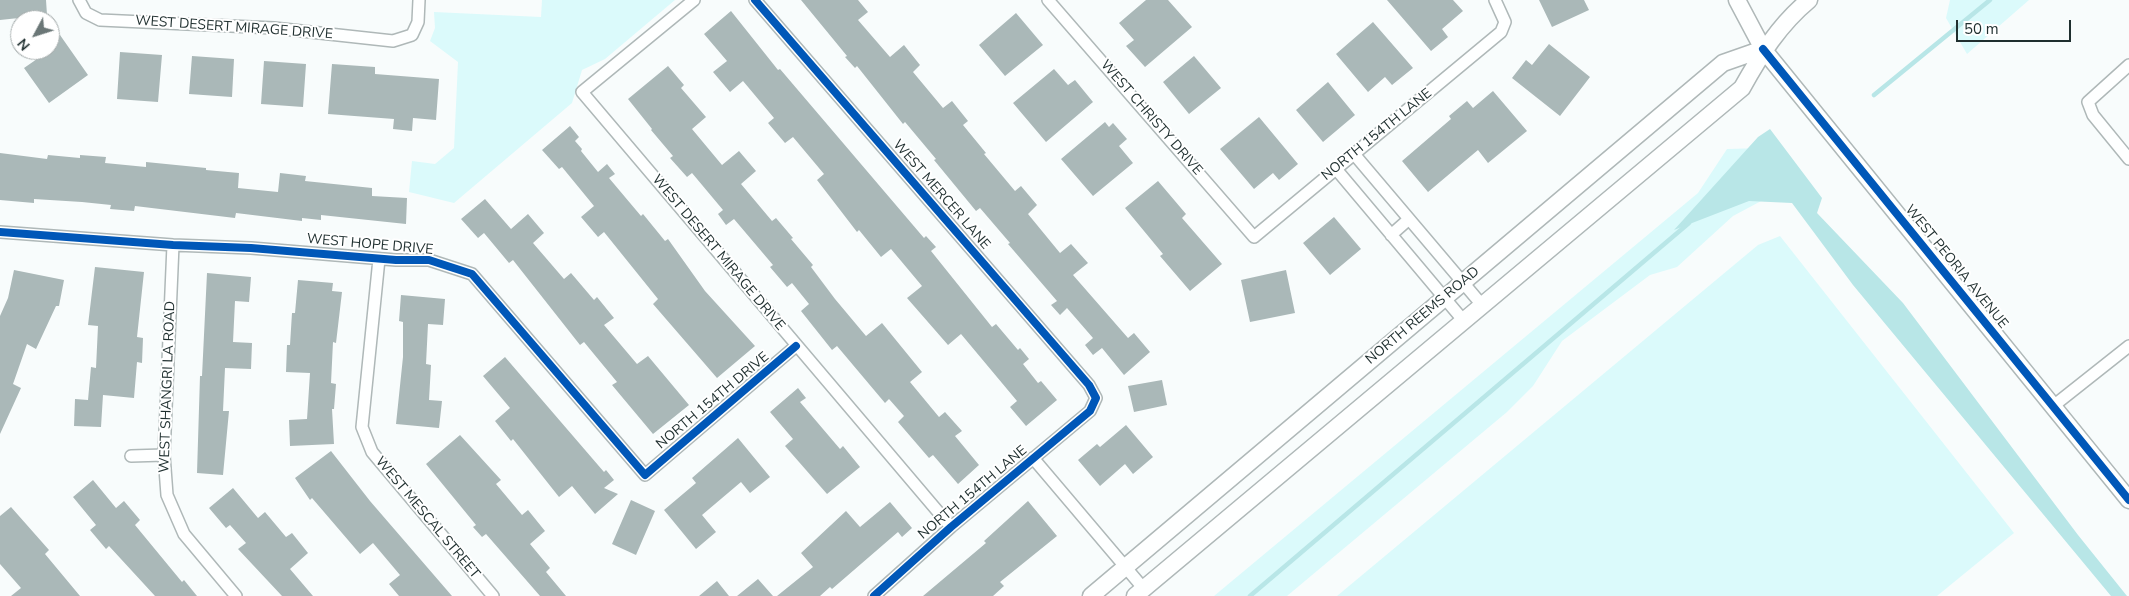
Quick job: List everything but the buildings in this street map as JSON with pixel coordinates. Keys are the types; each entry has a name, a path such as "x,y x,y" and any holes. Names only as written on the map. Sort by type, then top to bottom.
{"main road":[{"name":"WEST PEORIA AVENUE","path":"1736,0 1764,49 2129,500"},
{"path":"1140,593 1463,320 1742,88 1764,49 1790,16 1809,0"},
{"name":"NORTH REEMS ROAD","path":"1090,596 1723,63 1764,49"}],"street":[{"name":"WEST DESERT MIRAGE DRIVE","path":"80,0 86,13 100,20 274,28 394,41 412,35 418,22 419,0"},
{"name":"WEST DESERT MIRAGE DRIVE","path":"694,0 582,92 951,527"},
{"name":"WEST MERCER LANE","path":"755,0 1089,385 1096,398 1090,411"},
{"name":"WEST CHRISTY DRIVE","path":"1048,0 1254,237"},
{"name":"NORTH 154TH LANE","path":"1254,237 1501,32 1506,22 1495,0"},
{"path":"2129,65 2088,102 2094,115 2129,159"},
{"path":"1354,154 1482,305"},
{"path":"1336,169 1463,320"},
{"path":"1391,235 1410,220"},
{"name":"WEST HOPE DRIVE","path":"0,232 173,245 251,248 429,260 472,274 645,475"},
{"name":"WEST SHANGRI LA ROAD","path":"173,245 164,455 167,494 184,534 236,596"},
{"name":"WEST MESCAL STREET","path":"379,258 362,428 372,452 494,596"},
{"name":"NORTH 154TH DRIVE","path":"645,475 796,346"},
{"path":"2052,407 2129,346"},
{"name":"NORTH 154TH LANE","path":"874,596 951,527 1090,411"},
{"path":"131,456 164,455"},
{"path":"1033,458 1125,566 1140,593"}],"shaded area":[{"path":"542,0 675,0 605,59 582,70 572,103 454,203 409,192 412,161 435,164 454,148 458,62 430,41 435,28 434,12 541,17"},
{"path":"1950,0 2029,0 1967,54 1946,18"},
{"path":"1770,129 1822,198 1817,213 1903,303 2078,535 2127,596 2111,596 1853,285 1792,203 1749,201 1674,230 1758,137"},
{"path":"1763,148 1780,191 1733,216 1677,267 1650,275 1562,341 1533,386 1507,412 1287,596 1214,596 1698,193 1727,149"},
{"path":"1780,236 2014,533 1937,596 1337,596 1758,245"}],"waterway":[{"path":"1874,95 1990,0"},
{"path":"1250,596 1689,223"}],"cycle path":[{"path":"755,0 1089,385 1096,398 1090,411 951,527 874,596"},
{"path":"1763,49 2129,500"},
{"path":"0,232 173,245 251,248 396,260 429,260 472,274 645,475 796,346"}]}
